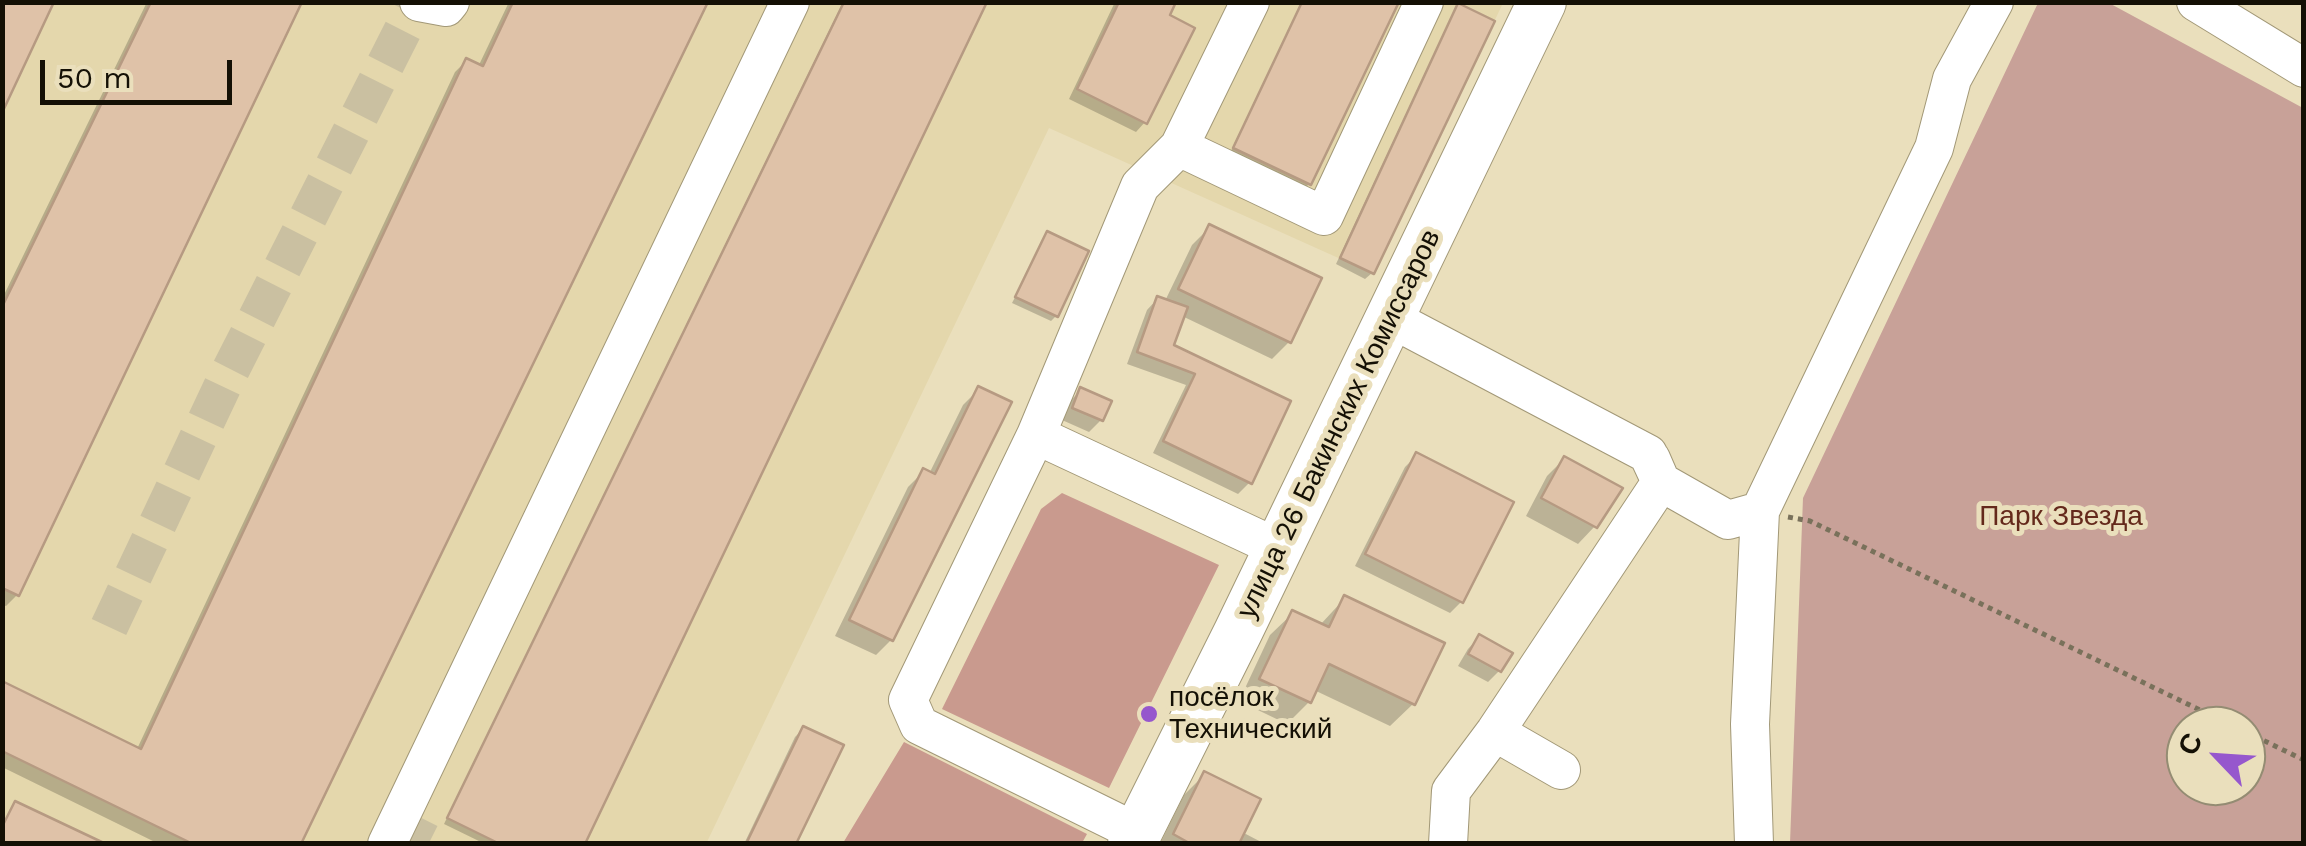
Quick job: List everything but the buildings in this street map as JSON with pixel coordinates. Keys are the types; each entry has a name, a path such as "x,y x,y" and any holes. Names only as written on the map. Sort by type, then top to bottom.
{"main road":[{"name":"улица 26 Бакинских Комиссаров","path":"1135,838 1542,2"}],"lane":[{"path":"420,2 446,7 450,2"},
{"path":"386,844 790,2"},
{"path":"1135,838 918,726 908,700 1036,435 1140,186 1180,146 1250,2"},
{"path":"1180,146 1324,216 1424,2"},
{"path":"1754,844 1750,724 1760,512 1934,148 1952,79 1994,2"},
{"path":"2196,2 2304,68"},
{"path":"1390,318 1648,454 1661,482 1728,520 1760,512"},
{"path":"1036,435 1278,548"},
{"path":"1448,844 1452,790 1661,482"},
{"path":"1494,732 1561,770"}],"path":[{"path":"1760,512 1810,521 2192,706"},
{"path":"2266,742 2304,760"}],"shaded area":[{"path":"2,3 1503,3 1374,274 1049,128 706,844 3,843"},
{"path":"1062,493 1219,565 1109,788 942,709 1041,509"},
{"path":"904,742 1087,834 1082,843 843,843"}],"green space":[{"name":"Парк Звезда","path":"2038,3 2109,3 2303,108 2303,843 1790,843 1803,498"}],"tunnel":[{"path":"109,627 224,383 417,2"},
{"path":"395,826 431,844"}],"place":[{"name":"посёлок Технический","path":"1149,714"}]}
